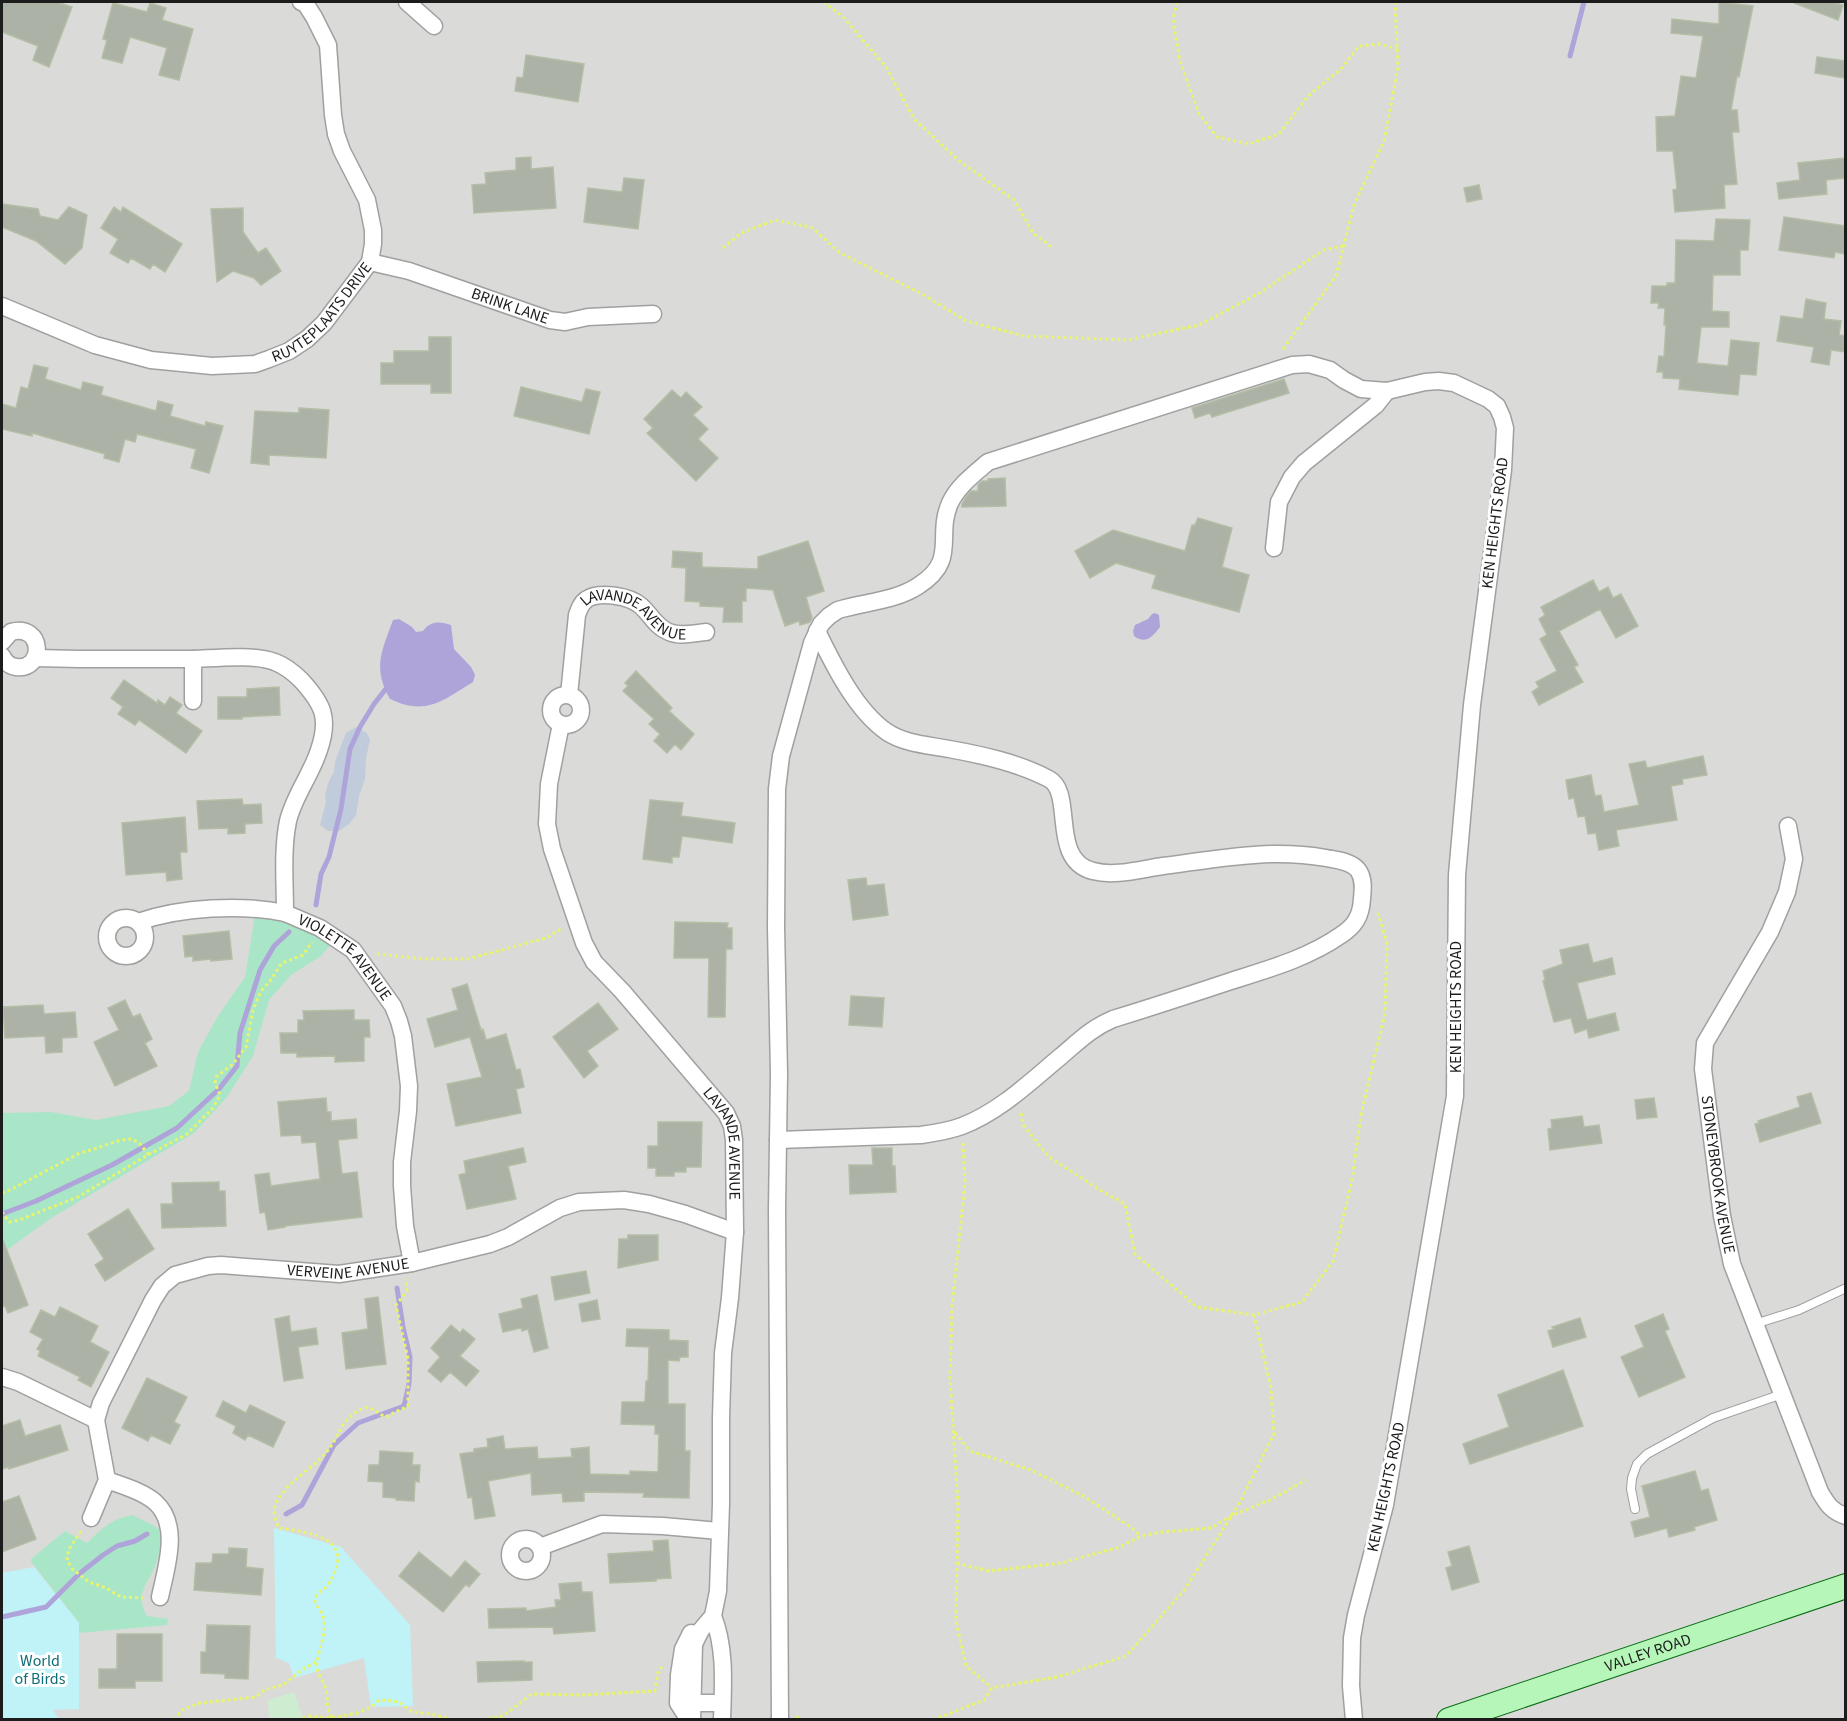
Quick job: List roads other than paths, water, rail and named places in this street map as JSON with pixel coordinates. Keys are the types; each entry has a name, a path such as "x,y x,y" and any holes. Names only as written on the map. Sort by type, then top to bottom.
{"street":[{"name":"RUYTEPLAATS DRIVE","path":"2,306 95,345 151,360 212,366 255,364 289,351 308,339 335,310 370,262 373,244 367,200 342,152 336,134 328,45 304,2"},
{"path":"407,2 434,26"},
{"name":"BRINK LANE","path":"370,262 409,271 549,320 565,322 588,317 652,314"},
{"path":"780,1719 777,1221 779,1074 776,927 778,778 781,756 802,675 817,631 829,616 838,610 904,593 937,570 942,562 950,503 967,479 988,462 1292,365 1309,364 1330,370 1361,389 1387,392"},
{"name":"KEN HEIGHTS ROAD","path":"1354,1719 1351,1686 1352,1638 1356,1615 1386,1505 1455,1096 1459,838 1472,705 1505,447 1505,429 1497,406 1465,387 1439,381 1415,384 1387,392"},
{"path":"1274,548 1279,502 1292,477 1304,463 1376,405 1387,392"},
{"name":"LAVANDE AVENUE","path":"691,1714 694,1644 701,1630 713,1616 718,1591 723,1353 735,1232 732,1126 726,1113 622,991 594,962 584,943 562,879 547,824 549,784 561,724 552,716 550,709 556,698 569,695 578,615 587,599 605,596 628,599 642,607 655,623 670,632 685,635 706,632"},
{"path":"2,642 16,630 28,632 38,646 35,658"},
{"path":"778,1140 921,1135 962,1126 1001,1105 1095,1027 1113,1018 1242,978 1308,954 1351,928 1356,922 1361,907 1360,875 1352,865 1340,861 1286,854 1233,856 1105,873 1084,868 1077,862 1070,850 1058,789 1052,780 989,758 908,742 887,732 874,721 857,700 817,631"},
{"name":"VIOLETTE AVENUE","path":"2,656 7,663 19,668 26,666 35,658 80,660 231,657 259,659 275,662 295,674 319,701 323,711 323,737 294,801 287,828 285,913 320,928 353,950 393,1005 403,1036 409,1086 408,1119 402,1162 403,1204 412,1263"},
{"path":"193,658 193,701"},
{"name":"STONEYBROOK AVENUE","path":"1788,826 1794,859 1787,892 1770,932 1705,1043 1703,1056 1705,1088 1725,1235 1732,1264 1820,1492 1834,1511 1845,1516"},
{"path":"138,922 164,914 195,910 256,909 285,913"},
{"name":"VERVEINE AVENUE","path":"96,1420 108,1389 153,1300 162,1286 175,1275 191,1270 221,1265 339,1274 412,1263 490,1244 560,1208 579,1202 624,1200 649,1204 735,1232"},
{"path":"2,1377 18,1382 96,1420 107,1480 91,1518"},
{"path":"107,1480 132,1489 153,1501 162,1510 167,1521 170,1544 160,1597"},
{"path":"540,1547 602,1524 719,1531"},
{"name":"VALLEY ROAD","path":"1449,1719 1845,1586"},
{"path":"713,1616 692,1631 683,1649 678,1703 691,1714 722,1711"},
{"name":"LAVANDE AVENUE","path":"713,1616 722,1644 722,1711"}],"lane":[{"path":"1755,1324 1799,1310 1845,1287"},
{"path":"1635,1509 1631,1489 1632,1478 1637,1464 1647,1454 1713,1418 1782,1394"}],"waterway":[{"path":"1570,56 1584,2"},
{"path":"316,905 321,874 329,857 341,809 350,749 360,727 385,690"},
{"path":"2,1214 36,1201 112,1165 177,1128 219,1089 237,1066 240,1033 260,970 274,946 289,932"},
{"path":"286,1514 302,1505 334,1445 358,1423 404,1406 409,1384 410,1357 397,1288"},
{"path":"2,1617 46,1607 79,1574 103,1555 117,1546 135,1541 147,1534"}],"park label":[{"name":"World of Birds","path":"40,1670"}]}
